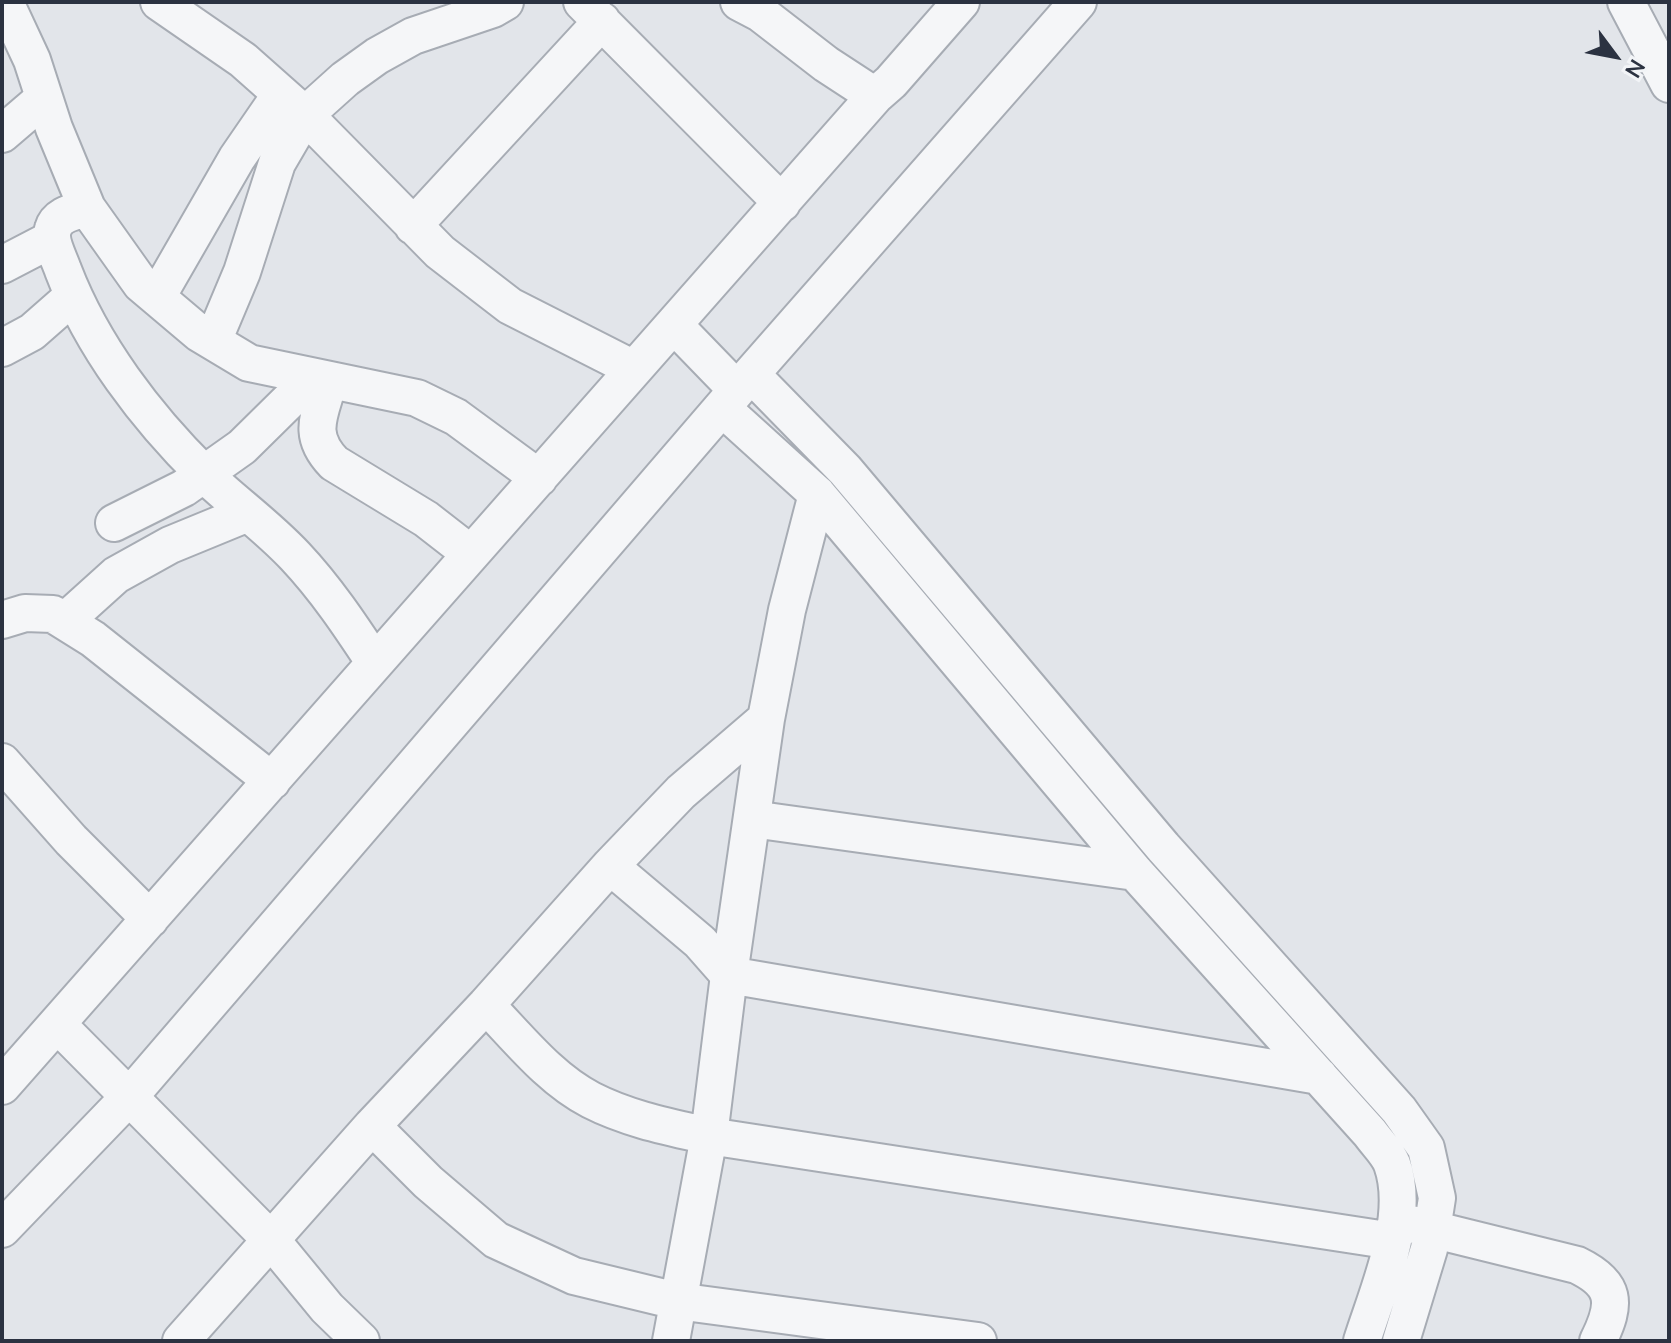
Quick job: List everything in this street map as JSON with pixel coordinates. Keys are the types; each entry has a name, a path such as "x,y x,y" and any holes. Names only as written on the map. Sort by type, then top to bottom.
{"street":[{"path":"5,2 19,26 87,208 141,284 199,333 249,363 417,398 456,417 539,478"},
{"path":"159,2 243,60 354,163 440,252 510,306 634,369"},
{"path":"157,297 237,158 293,105 345,79 413,36 493,9 505,2"},
{"path":"739,2 760,13 826,64 875,96"},
{"path":"2,1086 961,2"},
{"path":"2,1229 129,1097 736,390 1078,2"},
{"path":"1626,2 1669,84"},
{"path":"413,226 592,11 782,203"},
{"path":"2,134 44,98"},
{"path":"213,341 242,272 293,105"},
{"path":"87,208 63,216 53,228 52,239 73,296 142,406 204,474 293,554 329,594 375,663"},
{"path":"2,265 52,239"},
{"path":"2,348 32,332 73,296"},
{"path":"675,326 736,390 817,494 1135,872 1370,1133 1391,1163 1399,1199 1394,1230 1362,1341"},
{"path":"114,523 184,488 242,447 320,379"},
{"path":"320,379 316,433 322,450 334,463 426,519 471,554"},
{"path":"736,390 845,470 1163,847 1399,1110 1426,1148 1437,1198 1429,1249 1401,1341"},
{"path":"671,1341 709,1136 766,719 787,610 817,494"},
{"path":"65,621 116,575 170,545 248,513"},
{"path":"2,620 25,613 53,614 65,621 93,639 272,781"},
{"path":"181,1341 610,866 681,792 766,719"},
{"path":"2,762 71,840 150,919"},
{"path":"752,819 1135,872"},
{"path":"610,866 700,942 729,975 1319,1076"},
{"path":"486,1005 548,1069 590,1100 644,1121 709,1136 1394,1230 1432,1229 1577,1265 1599,1275 1610,1292 1611,1310 1598,1341"},
{"path":"57,1024 272,1241 327,1308 361,1341"},
{"path":"372,1126 428,1182 496,1240 574,1276 677,1301 978,1341"}]}
